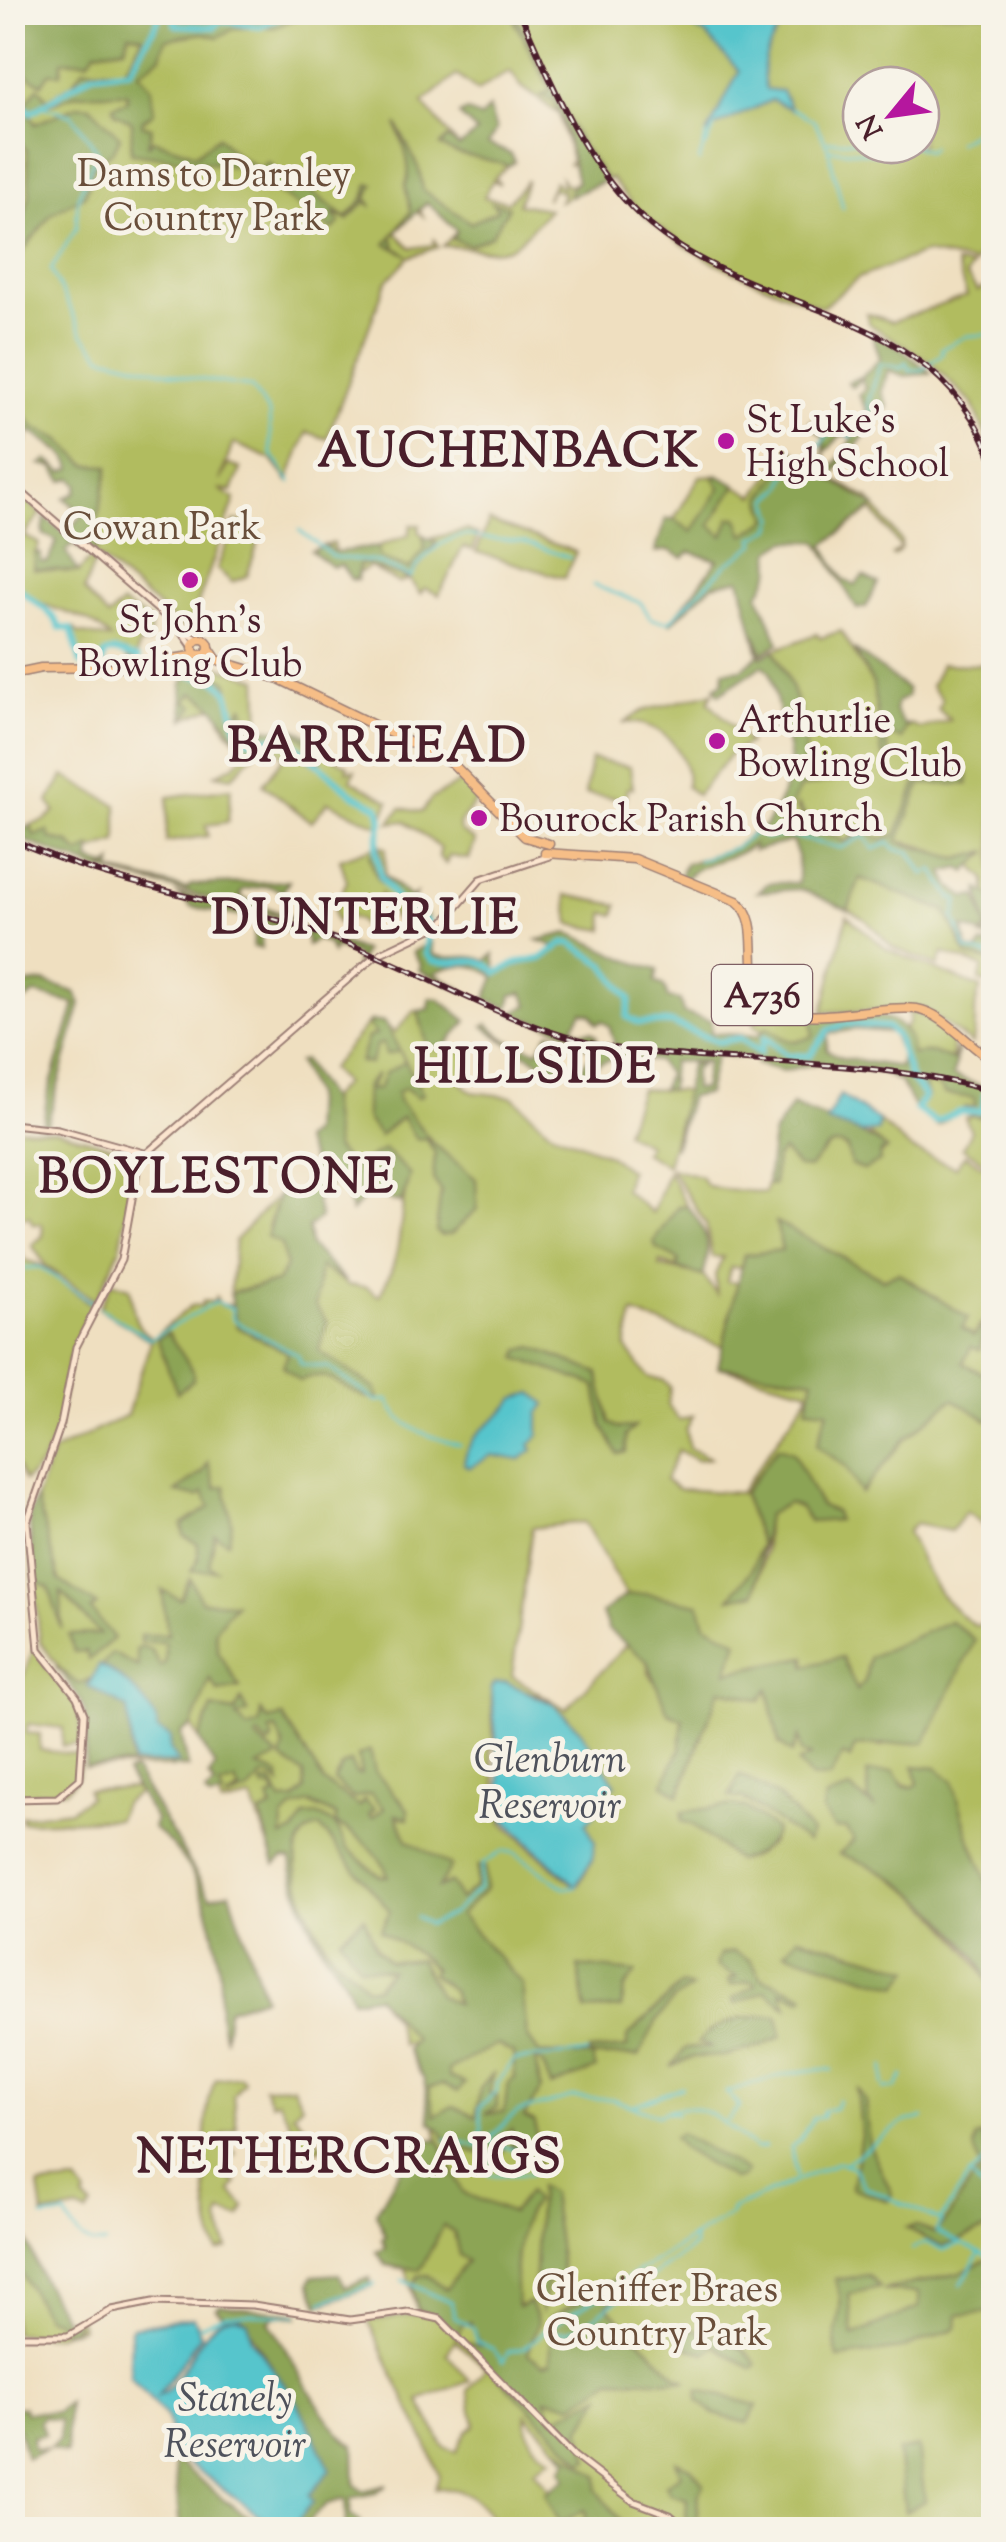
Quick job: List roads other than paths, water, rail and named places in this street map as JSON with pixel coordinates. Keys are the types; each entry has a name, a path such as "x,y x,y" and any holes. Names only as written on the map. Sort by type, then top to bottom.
{"main road":[{"path":"12,484 199,649 144,662 12,674"},
{"name":"A736","path":"199,649 217,660 279,679 452,763 520,834 549,851 566,856 634,859 737,902 750,913 758,986 773,1006 804,1016 855,1010 923,1010 994,1061"},
{"path":"12,1799 57,1798 69,1792 80,1779 82,1704 39,1648 27,1522 62,1424 76,1347 121,1260 138,1164 144,1153 380,954 446,921 481,880 539,863 549,851"},
{"path":"12,1124 58,1129 144,1153"},
{"path":"12,2336 68,2336 112,2310 153,2302 254,2305 355,2320 396,2313 430,2314 494,2372 526,2411 574,2456 633,2501 670,2515 688,2530"}],"water":[{"path":"680,12 796,13 774,37 764,68 766,89 782,91 791,109 772,100 716,126 706,136 739,71 705,34 680,23"},
{"path":"840,1095 879,1121 878,1131 861,1133 826,1121"},
{"path":"533,1393 546,1404 539,1414 539,1435 530,1445 533,1450 519,1460 492,1455 470,1467 464,1464 477,1434 515,1398"},
{"path":"99,1665 127,1684 144,1702 158,1730 170,1737 170,1750 178,1763 133,1764 128,1709 88,1686"},
{"name":"Glenburn Reservoir","path":"506,1682 553,1704 581,1731 616,1785 603,1793 600,1808 586,1824 595,1842 592,1860 576,1886 504,1819 491,1688 495,1683"},
{"name":"Stanely Reservoir","path":"193,2317 201,2335 158,2396 168,2389 198,2344 220,2320 233,2317 248,2322 251,2339 297,2401 331,2470 309,2495 313,2502 293,2526 271,2524 176,2454 167,2418 130,2377 131,2327"}],"waterway":[{"path":"12,101 32,112 92,74 130,70 158,21 158,12"},
{"path":"173,12 176,25 215,27 220,20 260,27 287,12"},
{"path":"46,107 72,115 97,150 78,198 76,228 51,270 83,335 102,356 186,377 251,387 269,413 271,453 291,483"},
{"path":"791,108 814,121 827,145 843,208"},
{"path":"706,146 714,128"},
{"path":"958,142 975,131 994,129"},
{"path":"699,161 707,135"},
{"path":"828,141 841,141"},
{"path":"829,149 841,150"},
{"path":"593,585 641,603 651,619 669,622 727,564 756,544 754,538 771,529 775,518 769,499 783,486 787,473 799,468 837,425 850,437 872,416 868,403 880,364 901,367 906,362 910,370 921,370 943,353 941,349 967,336 994,334"},
{"path":"299,530 333,557 376,562 411,577 423,560 448,540 478,537"},
{"path":"482,538 524,542 570,558"},
{"path":"12,580 60,628 71,629 81,664 102,664 105,654 114,651 138,659"},
{"path":"152,666 216,680 228,692 239,733 250,740 269,738 295,744 353,794 379,807 382,820 376,850 381,877 405,912 428,922 426,954 433,961 475,961 497,973 520,962 541,959 564,943 571,943 604,964 630,999 627,1017 639,1023 671,1023 718,1042 740,1038 760,1053 765,1037 787,1055 809,1056 829,1030 846,1024 887,1027 897,1037 910,1078 925,1097 916,1109 935,1122 959,1112 983,1111 985,1094 994,1082"},
{"path":"698,860 736,847 755,832 766,838 786,835 841,848 864,836 874,849 889,843 894,849 910,852 924,874 933,870 952,898 958,900 956,914"},
{"path":"954,916 967,950 994,957"},
{"path":"12,1269 40,1267 95,1304"},
{"path":"100,1308 150,1339 216,1302 232,1309 233,1319 240,1324 298,1355 301,1364 328,1367 376,1401 388,1400 408,1425 460,1445"},
{"path":"416,1917 429,1925 452,1914 479,1889 483,1864 503,1851 515,1853 565,1888 576,1886"},
{"path":"476,2146 482,2129 479,2108 497,2092 497,2084 514,2060 587,2053"},
{"path":"883,2085 884,2066"},
{"path":"727,2121 740,2106 726,2092 793,2073 833,2070"},
{"path":"884,2089 896,2088 903,2076"},
{"path":"632,2106 682,2087"},
{"path":"446,2140 482,2146 517,2112 573,2097 612,2099 658,2115 673,2109 699,2110 722,2122 756,2149 765,2147"},
{"path":"796,2177 791,2147 813,2118 823,2117 823,2111 835,2108 838,2100"},
{"path":"667,2111 677,2113"},
{"path":"844,2164 906,2121 924,2118"},
{"path":"492,2142 515,2150 553,2146"},
{"path":"483,2147 489,2156 489,2175 531,2174"},
{"path":"941,2219 970,2175 994,2155"},
{"path":"402,2280 451,2303 455,2317 474,2329 476,2341 493,2349 503,2362 508,2352 525,2348 544,2332 566,2332 582,2326 694,2246 693,2237 731,2214 730,2210 839,2162 853,2167 865,2187 941,2221 936,2232 994,2259"},
{"path":"971,2177 994,2202"},
{"path":"43,2218 65,2215 86,2241 105,2244"},
{"path":"542,2332 692,2238"},
{"path":"912,2249 926,2242 943,2250 961,2243"},
{"path":"961,2285 980,2252"},
{"path":"322,2302 375,2284"},
{"path":"200,2326 227,2314 296,2315"}],"railway":[{"path":"520,12 589,153 627,203 650,225 694,256 891,343 933,372 968,412 994,465"},
{"path":"12,839 90,869 330,937 512,1017 587,1043 672,1055 903,1073 994,1092"}],"place":[{"name":"St Luke's High School","path":"726,441"},
{"name":"St John's Bowling Club","path":"190,580"},
{"name":"Arthurlie Bowling Club","path":"717,741"},
{"name":"Bourock Parish Church","path":"479,818"}],"district":[{"name":"AUCHENBACK","path":"509,449"},
{"name":"BARRHEAD","path":"378,744"},
{"name":"DUNTERLIE","path":"366,916"},
{"name":"HILLSIDE","path":"536,1065"},
{"name":"BOYLESTONE","path":"217,1175"},
{"name":"NETHERCRAIGS","path":"350,2155"}],"park label":[{"name":"Dams to Darnley Country Park","path":"214,195"},
{"name":"Cowan Park","path":"162,526"},
{"name":"Gleniffer Braes Country Park","path":"657,2310"}]}
